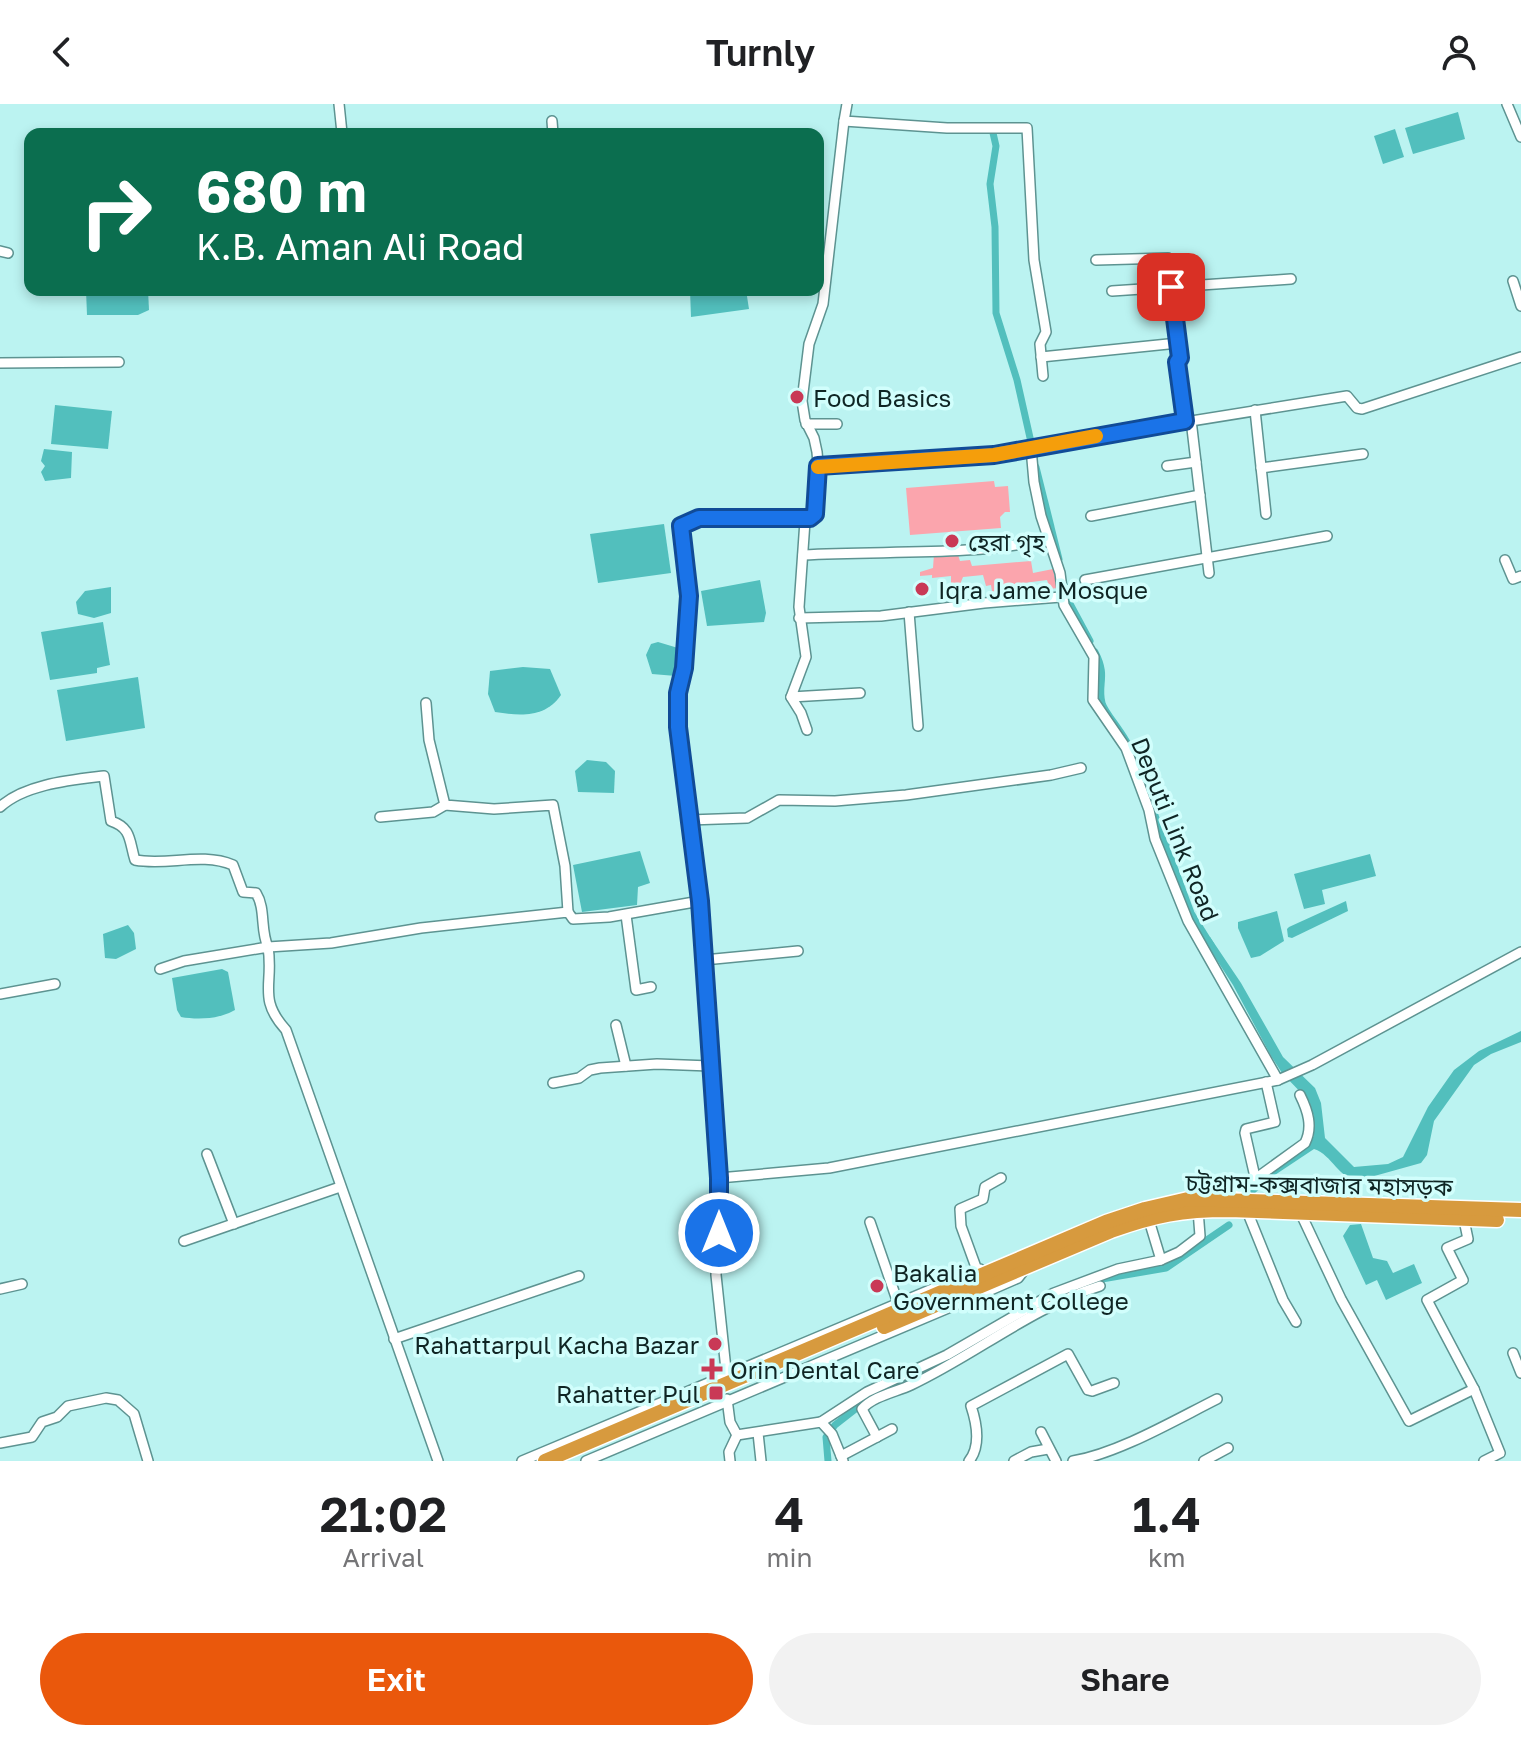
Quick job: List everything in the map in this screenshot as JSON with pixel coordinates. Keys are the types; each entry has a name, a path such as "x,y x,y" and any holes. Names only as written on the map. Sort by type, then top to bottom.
{"highway":[{"name":"চট্টগ্রাম-কক্সবাজার মহাসড়ক","path":"566,1461 1025,1269 1106,1222 1159,1206 1188,1199 1226,1200 1466,1210 1520,1216"},
{"name":"চট্টগ্রাম-কক্সবাজার মহাসড়ক","path":"545,1461 1086,1235 1148,1217 1198,1210 1464,1220 1520,1216"}],"street":[{"path":"339,104 341,128"},
{"path":"824,295 847,104"},
{"path":"1507,104 1521,137"},
{"path":"552,121 553,128"},
{"path":"844,121 947,128 1027,128 1034,260 1046,332 1040,344 1043,376"},
{"path":"1096,260 1168,258 1180,358 1177,362 1196,462 1209,573"},
{"path":"1112,291 1291,279"},
{"path":"1513,281 1521,306"},
{"path":"791,697 806,657 799,618 805,521 815,514 817,502 818,466 814,438 806,424 802,401 812,333 824,296"},
{"path":"1041,357 1178,343"},
{"path":"818,466 994,455 1347,396 1357,408 1362,409 1521,357"},
{"path":"0,363 119,362"},
{"path":"1250,411 1266,514"},
{"path":"806,424 837,424"},
{"name":"Deputi Link Road","path":"1031,448 1034,482 1060,573 1064,605 1094,657 1093,700 1126,748 1149,810 1155,839 1188,921 1281,1078"},
{"path":"1261,468 1363,454"},
{"path":"1167,466 1196,462"},
{"path":"1091,516 1200,495"},
{"path":"728,1376 716,1275 719,1178 700,901 678,727 678,693 684,668 689,596 681,526 699,518 810,518"},
{"path":"1085,580 1327,536"},
{"path":"803,555 943,552 1048,539"},
{"path":"1505,560 1513,579 1521,576"},
{"path":"799,618 881,616 1061,597"},
{"path":"909,612 918,726"},
{"path":"791,697 860,693"},
{"path":"791,697 805,720 807,730"},
{"path":"426,703 429,740 445,805"},
{"path":"689,820 747,818 779,800 835,801 906,795 1081,768"},
{"path":"0,807 31,790 104,776 111,821 123,825 127,831 135,860 221,860 233,865 243,892 256,893 263,936 268,947 268,1003 273,1016 286,1030 438,1461"},
{"path":"380,817 433,812 445,805 494,809 553,805 565,866 568,912 573,919 626,915 700,901"},
{"path":"160,969 184,961 268,947 331,943 421,928 568,912"},
{"path":"626,915 636,990 651,987"},
{"path":"704,960 798,951"},
{"path":"719,1178 829,1168 1281,1078 1521,952"},
{"path":"0,994 55,984"},
{"path":"616,1025 626,1066"},
{"path":"553,1083 579,1078 590,1070 626,1066 710,1066"},
{"path":"1255,1177 1245,1133 1246,1129 1275,1122 1266,1082"},
{"path":"1226,1200 1308,1139 1308,1111 1300,1095"},
{"path":"207,1154 234,1224"},
{"path":"977,1270 959,1213 963,1206 983,1199 985,1187 1001,1178"},
{"path":"184,1241 340,1187"},
{"path":"737,1435 827,1427 867,1392 947,1355 1054,1293 1118,1269 1161,1260 1179,1252 1200,1236 1198,1210"},
{"path":"1247,1211 1283,1300 1296,1322"},
{"path":"1301,1214 1341,1299 1409,1421 1474,1389"},
{"path":"1148,1217 1161,1260"},
{"path":"1464,1220 1468,1239 1447,1248 1463,1280 1427,1300 1474,1389 1500,1453 1484,1461"},
{"path":"870,1222 898,1303"},
{"path":"522,1461 1073,1231 1086,1235"},
{"path":"586,1461 1018,1278 1025,1269"},
{"path":"394,1339 579,1276"},
{"path":"0,1289 22,1284"},
{"path":"877,1437 862,1407 934,1374 1009,1330 1082,1292 1100,1286"},
{"path":"1513,1353 1521,1373"},
{"path":"969,1461 975,1453 977,1424 971,1406 1040,1368 1068,1354 1088,1390 1114,1383"},
{"path":"0,1443 32,1437 40,1424 57,1417 68,1406 106,1398 126,1405 134,1414 148,1461"},
{"path":"1073,1461 1112,1448 1217,1399"},
{"path":"727,1400 730,1422 737,1435"},
{"path":"827,1427 842,1458 892,1429"},
{"path":"1041,1432 1056,1461"},
{"path":"758,1433 761,1461"},
{"path":"730,1461 729,1452 737,1435"},
{"path":"1204,1461 1228,1448"},
{"path":"1014,1461 1031,1452 1048,1449"}],"shaded area":[{"path":"994,481 995,487 1008,486 1010,512 1000,517 1001,528 910,535 906,488"},
{"path":"957,552 960,561 970,560 972,566 1031,561 1033,573 1053,569 1057,588 1050,589 1047,580 1009,585 1006,597 993,598 991,585 986,586 983,575 963,577 959,587 951,588 951,576 920,576 920,572 933,568 934,554"}],"water":[{"path":"1458,112 1465,139 1413,154 1405,128"},
{"path":"1395,129 1404,157 1383,164 1374,136"},
{"path":"86,296 148,296 149,310 138,315 87,315"},
{"path":"690,296 747,296 749,309 691,317"},
{"path":"55,405 112,411 108,449 51,444"},
{"path":"44,449 72,452 71,478 45,481 41,472 45,466 41,461"},
{"path":"664,524 671,573 598,583 590,534"},
{"path":"760,580 766,613 764,622 707,626 701,591"},
{"path":"111,587 111,613 94,618 78,614 76,602 85,591"},
{"path":"103,622 110,665 97,668 97,673 50,680 41,632"},
{"path":"658,642 678,648 678,660 682,659 676,676 652,674 646,655 651,644"},
{"path":"523,667 550,669 561,695 540,712 495,712 488,694 490,671"},
{"path":"138,677 145,728 66,741 57,690"},
{"path":"587,760 606,762 615,771 614,793 578,792 575,771"},
{"path":"640,851 650,883 638,887 637,905 582,912 573,865"},
{"path":"1370,854 1376,876 1322,890 1325,904 1304,909 1294,874"},
{"path":"1346,901 1348,911 1292,938 1288,937 1289,927"},
{"path":"1277,911 1284,941 1251,958 1238,922"},
{"path":"128,925 134,933 136,949 116,959 105,958 103,934"},
{"path":"1210,937 1241,983 1283,1057 1315,1088 1321,1103 1325,1138 1354,1167 1388,1164 1403,1157 1428,1107 1454,1070 1479,1051 1521,1031 1521,1042 1491,1054 1474,1065 1434,1121 1427,1155 1421,1163 1360,1180 1352,1179 1314,1149 1266,1181 1262,1177 1268,1171 1314,1136 1314,1117 1309,1101 1282,1073 1271,1056 1233,985 1205,942"},
{"path":"222,969 228,972 235,1010 209,1018 181,1017 172,978"},
{"path":"1361,1224 1373,1258 1387,1261 1393,1273 1414,1264 1422,1283 1386,1300 1377,1280 1366,1285 1343,1236 1350,1225"}],"waterway":[{"path":"993,133 996,146 990,184 995,227 996,313 1017,380 1033,451"},
{"path":"1036,467 1059,559"},
{"path":"1066,587 1069,602 1090,641"},
{"path":"1095,652 1102,674 1102,703 1132,753"},
{"path":"1153,810 1191,913 1211,945"},
{"path":"1253,1190 1268,1177"},
{"path":"1072,1293 1096,1280 1166,1268 1229,1225"},
{"path":"878,1394 911,1381"},
{"path":"828,1461 826,1437 835,1425 867,1400"}],"slow traffic":[{"path":"818,467 994,455 1096,436"}],"place":[{"name":"Food Basics","path":"797,397"},
{"name":"হেরা গৃহ","path":"952,541"},
{"name":"Iqra Jame Mosque","path":"922,589"},
{"name":"Bakalia Government College","path":"877,1286"},
{"name":"Rahattarpul Kacha Bazar","path":"715,1344"},
{"name":"Orin Dental Care","path":"712,1369"},
{"name":"Rahatter Pul","path":"716,1393"}],"route":[{"path":"719,1233 719,1178 700,901 678,727 678,693 684,668 689,596 681,526 699,518 810,518 815,514 817,502 818,466 994,455 1185,421 1171,287"}]}
